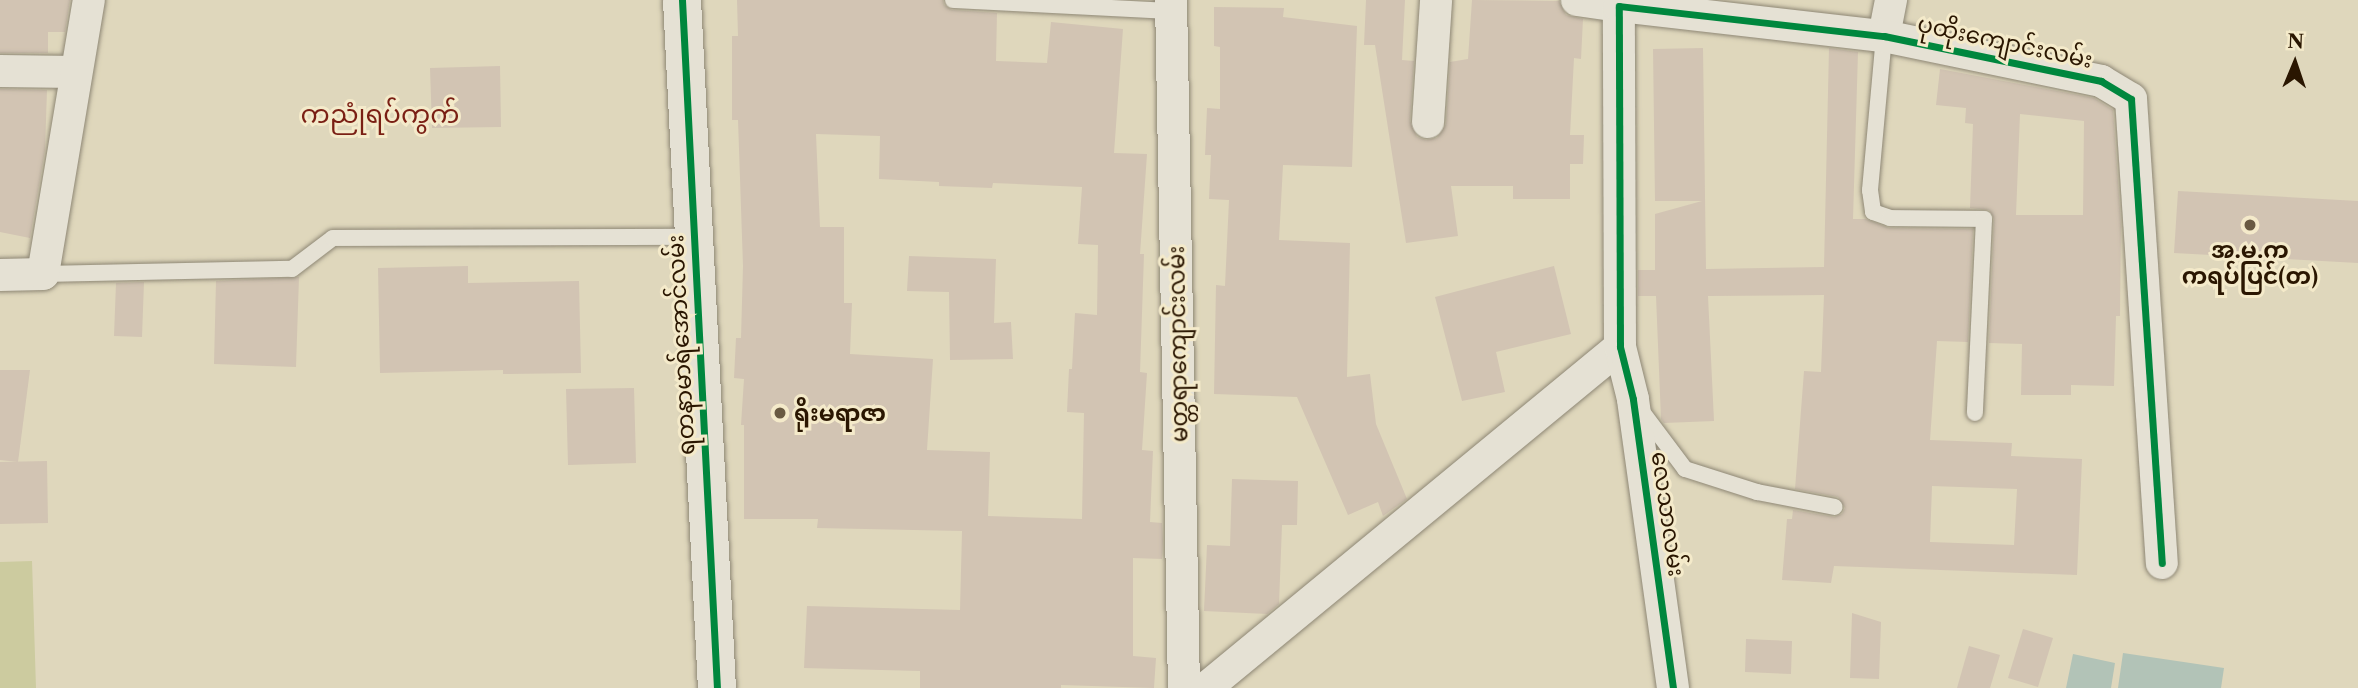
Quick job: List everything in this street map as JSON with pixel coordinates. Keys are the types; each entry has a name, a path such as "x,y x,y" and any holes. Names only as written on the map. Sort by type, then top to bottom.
{"street":[{"path":"0,275 43,274 89,0"},
{"name":"ရတနာမာရ်အောင်လမ်း","path":"682,0 717,688"},
{"path":"1428,122 1436,0"},
{"name":"ပုထိုးကျောင်းလမ်း","path":"1577,0 1884,36 2101,81 2131,99 2162,563"},
{"name":"ပုထိုးကျောင်းလမ်း","path":"1884,36 1891,0"},
{"name":"မတ္တရာကျောင်းလမ်း","path":"1171,6 1184,688"},
{"path":"1206,688 1620,347 1619,6"},
{"path":"0,71 76,72"},
{"name":"လေသာလမ်း","path":"1620,347 1633,399 1673,688"}],"lane":[{"path":"953,0 1171,6"},
{"path":"1884,36 1870,190 1873,212 1890,218 1984,219 1975,413"},
{"path":"43,274 292,269 333,238 695,237"},
{"path":"1633,399 1685,469 1757,492 1835,507"}],"green space":[{"path":"32,561 36,688 0,688 0,562"}],"shaded area":[{"path":"2123,653 2224,668 2221,688 2118,688"},
{"path":"2073,654 2115,663 2111,688 2066,688"}],"building":[{"path":"0,0 70,0 65,32 48,32 48,53 0,53"},
{"path":"737,0 943,0 944,5 952,10 997,13 996,61 1047,63 1051,22 1123,29 1114,153 1147,154 1140,254 1144,254 1140,372 1147,373 1142,450 1153,451 1150,522 1162,523 1163,541 1162,559 1133,558 1133,656 1156,658 1154,688 1061,685 1061,688 920,688 920,671 804,668 807,606 960,610 962,531 817,528 818,519 744,519 744,425 741,425 744,379 734,378 736,338 741,338 743,266 738,120 732,120 732,36 738,36","holes":["816,134 880,136 879,179 939,182 939,186 992,188 993,183 1082,187 1078,244 1098,245 1097,315 1075,313 1072,369 1069,369 1067,412 1084,413 1082,519 988,516 990,452 927,450 933,359 850,354 852,303 844,303 844,227 820,227"]},
{"path":"1366,0 1405,0 1402,60 1414,61 1410,121 1417,137 1426,140 1437,138 1446,124 1450,62 1468,59 1472,0 1559,1 1566,15 1583,19 1581,59 1574,58 1570,135 1584,135 1583,164 1570,164 1570,199 1513,199 1513,186 1451,186 1458,236 1406,243 1375,45 1364,45"},
{"path":"1214,7 1284,8 1283,17 1357,26 1352,167 1283,165 1279,240 1350,243 1347,377 1370,374 1376,424 1407,499 1383,516 1378,502 1348,515 1297,397 1214,394 1216,285 1225,286 1229,200 1209,199 1211,155 1205,155 1207,108 1220,109 1220,47 1214,46"},
{"path":"1703,48 1706,269 1824,267 1829,48 1858,52 1853,219 1866,219 1889,228 1973,229 1968,342 1937,341 1930,440 2012,443 2011,456 2082,459 2077,575 1834,566 1831,583 1782,580 1787,519 1792,519 1793,510 1834,517 1842,514 1845,508 1838,497 1795,489 1804,371 1821,372 1824,295 1708,296 1714,421 1664,423 1661,419 1656,296 1638,296 1638,270 1655,270 1655,214 1702,201 1655,201 1653,49","holes":["1932,486 2017,489 2014,545 1930,542"]},
{"path":"500,66 501,127 432,128 430,68"},
{"path":"1940,69 2094,98 2113,110 2121,225 2120,316 2116,316 2114,386 2071,385 2071,395 2021,395 2022,344 1989,343 1994,219 1989,210 1970,208 1973,124 1965,123 1966,108 1936,105","holes":["2020,114 2084,121 2083,215 2016,215"]},
{"path":"0,89 47,90 45,150 30,238 0,232"},
{"path":"2178,191 2358,201 2358,263 2174,253"},
{"path":"909,256 996,259 994,323 1011,322 1013,359 950,360 949,292 907,291"},
{"path":"468,266 468,283 579,281 581,373 503,374 503,370 380,373 378,268"},
{"path":"1554,266 1571,334 1496,352 1505,392 1462,401 1435,297"},
{"path":"299,277 296,367 214,364 216,281"},
{"path":"144,282 142,337 114,336 116,283"},
{"path":"0,370 30,370 18,462 0,460"},
{"path":"634,388 636,463 568,465 566,389"},
{"path":"47,461 48,523 0,524 0,462"},
{"path":"1232,479 1298,481 1297,525 1282,525 1279,604 1267,614 1204,611 1207,545 1230,546"},
{"path":"1852,613 1881,622 1879,679 1850,678"},
{"path":"2023,629 2053,638 2038,687 2008,678"},
{"path":"1746,639 1792,641 1791,674 1745,672"},
{"path":"1969,646 2000,655 1990,688 1957,688"}],"cycle path":[{"path":"682,0 717,688"},
{"path":"1673,688 1633,399 1620,347 1619,6 1884,36 2101,81 2131,99 2162,563"}],"place":[{"name":"အ.မ.က ကရပ်ပြင်(တ)","path":"2250,225"},
{"name":"ရိုးမရာဇာ","path":"780,413"}],"district":[{"name":"ကညုံရပ်ကွက်","path":"380,115"}]}
